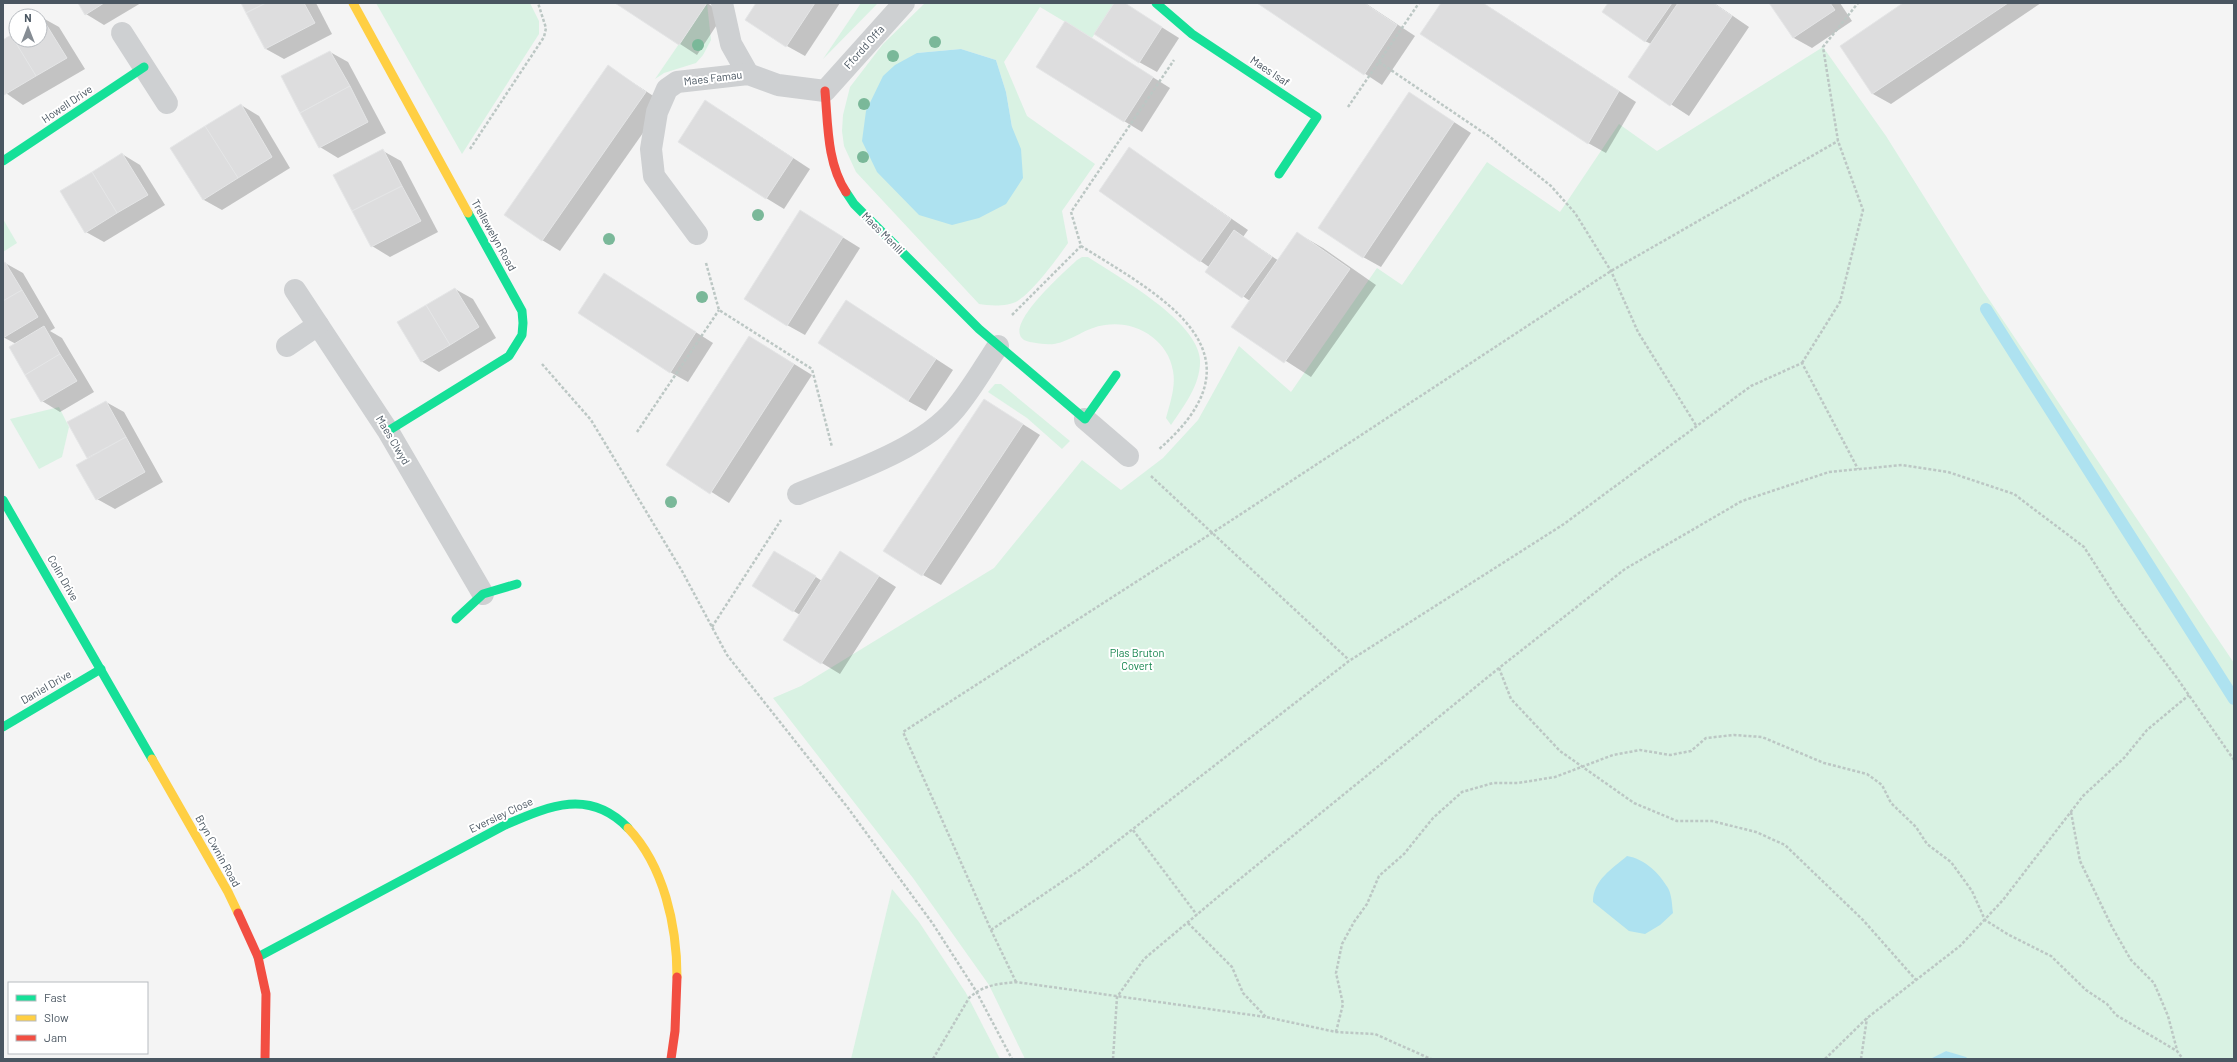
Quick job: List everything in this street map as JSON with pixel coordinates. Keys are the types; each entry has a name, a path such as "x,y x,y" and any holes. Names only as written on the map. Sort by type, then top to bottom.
{"street":[{"name":"Trellewelyn Road","path":"353,3 522,311 525,323 522,336 517,347 509,356 388,431"},
{"path":"722,3 731,44 748,74"},
{"name":"Ffordd Offa","path":"825,91 904,3"},
{"name":"Maes Isaf","path":"1156,3 1192,34 1317,117"},
{"path":"122,33 167,103"},
{"name":"Howell Drive","path":"3,161 144,67"},
{"name":"Maes Famau","path":"697,234 654,176 651,149 657,112 667,89 677,82 748,74 778,85 825,91"},
{"name":"Maes Menlli","path":"825,91 831,151 837,178 854,204 993,342 1085,419"},
{"path":"1279,174 1317,117"},
{"name":"Maes Clwyd","path":"295,290 388,431 483,594"},
{"path":"287,346 318,325"},
{"path":"798,494 889,455 923,437 955,410 993,342"},
{"path":"1116,375 1085,419 1134,461"},
{"name":"Colin Drive","path":"3,500 101,669"},
{"path":"456,619 483,594 517,584"},
{"name":"Daniel Drive","path":"3,727 101,669"},
{"name":"Bryn Cwnin Road","path":"101,669 228,892 258,957 266,994 265,1059"},
{"name":"Eversley Close","path":"258,957 505,825 544,808 575,803 599,807 622,821 642,843 656,868 667,903 674,933 677,974 676,1033 671,1059"}],"path":[{"path":"450,179 544,37 546,28 538,3"},
{"path":"1317,117 1350,106 1418,3"},
{"path":"991,930 1084,867 1349,660 1564,524 1751,386 1802,363 1840,302 1863,210 1838,141 1823,47 1858,3"},
{"path":"1192,34 1071,212 1081,246 1158,296 1181,314 1203,348 1206,365 1206,384 1197,406 1169,440 1134,461 1349,660"},
{"path":"1380,62 1490,137 1550,186 1575,213 1611,271 1638,332 1697,427"},
{"path":"1016,982 991,930 903,732 1212,533 1611,271 1838,141"},
{"path":"697,234 719,310 812,369 840,476"},
{"path":"993,342 1081,246"},
{"path":"637,432 719,310"},
{"path":"522,336 545,368 591,420 682,571 727,655 848,808 933,924 976,991 1012,1059"},
{"path":"1802,363 1858,469"},
{"path":"1113,1059 1117,996 1144,959 1197,915 1499,668 1625,569 1742,501 1829,472 1902,465 1948,472 2014,494 2084,547 2118,600 2189,695 2234,760"},
{"path":"712,628 798,494"},
{"path":"1499,668 1511,699 1560,751 1634,803 1677,821 1712,821 1756,832 1785,845 1863,920 1916,980"},
{"path":"1825,1059 1867,1018 1960,946 2003,900 2083,796 2124,758 2147,730 2189,695"},
{"path":"1336,1032 1343,1004 1336,973 1342,944 1354,922 1368,904 1380,876 1404,854 1433,818 1462,792 1493,783 1518,783 1555,778 1582,766 1613,755 1640,750 1670,755 1691,751 1706,738 1734,735 1762,737 1824,763 1867,774 1882,785 1891,803 1916,827 1927,844 1951,862 1972,891 1985,920 2009,935 2051,956 2086,990 2107,1004 2116,1015 2177,1051"},
{"path":"2071,812 2080,862 2112,927 2131,960 2154,983 2168,1016 2177,1051 2183,1059"},
{"path":"1133,830 1197,915"},
{"path":"1188,923 1232,967 1243,993 1266,1017"},
{"path":"933,1059 969,998 976,991 989,985 1016,982 1266,1017 1336,1032 1375,1034 1431,1059"},
{"path":"1861,1059 1867,1018"}],"green space":[{"path":"376,3 530,3 539,21 539,34 462,154"},
{"path":"707,3 711,40 703,55 696,63 664,73 655,79"},
{"path":"861,3 878,3 823,59"},
{"path":"925,3 1114,3 1092,38 1040,7 1004,62 1027,116 1095,164 1062,211 1068,243 1038,282 1019,300 1010,304 979,304 856,172 844,146 842,131 843,115 850,87 883,44","holes":["961,49 996,60 1006,92 1012,127 917,53"]},
{"name":"Plas Bruton Covert","path":"1823,47 1886,136 1984,292 2234,663 2234,1059 1968,1059 1946,1051 1930,1059 1025,1059 989,985 913,878 773,698 801,686 994,568 1082,460 1121,490 1163,458 1198,420 1239,346 1291,392 1377,268 1402,285 1487,162 1560,212 1619,124 1657,151"},
{"path":"3,219 17,243 3,252"},
{"path":"1082,257 1088,257 1154,301 1186,330 1196,345 1200,360 1198,378 1191,394 1171,425 1166,418 1173,389 1173,371 1170,360 1164,350 1157,341 1148,334 1138,329 1116,324 1098,326 1067,340 1054,344 1030,342 1021,337 1020,327 1036,301 1061,275"},
{"path":"995,384 1001,384 1070,441 1062,449 1027,418 988,392"},
{"path":"59,407 69,427 62,457 39,469 10,419"},
{"path":"892,889 919,922 966,993 1000,1059 851,1059"}],"water":[{"path":"961,49 996,60 1006,92 1012,127 1021,149 1023,178 1006,204 979,218 952,225 919,215 877,172 862,141 866,111 883,76 895,65 917,53"},
{"path":"1627,856 1646,863 1656,872 1668,888 1672,900 1673,913 1660,925 1645,934 1629,931 1593,902 1596,887 1600,881 1610,870"},
{"path":"1946,1051 1966,1057 1968,1059 1930,1059"}],"building":[{"path":"78,3 104,3 85,15"},
{"path":"241,3 266,3 246,13"},
{"path":"266,3 304,3 315,23 265,49 246,13"},
{"path":"615,3 707,3 679,45"},
{"path":"756,3 815,3 786,47 745,20"},
{"path":"1114,3 1125,3 1162,27 1139,63 1094,34"},
{"path":"1257,3 1364,3 1397,25 1364,75"},
{"path":"1441,3 1483,3 1619,91 1588,144 1420,34"},
{"path":"1608,3 1672,3 1645,42 1602,12"},
{"path":"1678,3 1713,3 1732,16 1670,106 1628,77"},
{"path":"1769,3 1830,3 1835,10 1793,38"},
{"path":"1903,3 2008,3 1872,94 1840,46"},
{"path":"1065,21 1153,77 1124,122 1036,67"},
{"path":"48,27 67,58 36,76 19,48 48,48"},
{"path":"8,37 8,48 19,48 36,76 4,95 3,40"},
{"path":"330,51 350,86 300,113 281,76"},
{"path":"608,65 646,92 542,241 504,215"},
{"path":"350,86 368,122 319,148 300,113"},
{"path":"1409,92 1454,122 1363,258 1318,228"},
{"path":"705,100 793,158 766,199 678,142"},
{"path":"241,104 272,157 238,178 205,126"},
{"path":"205,126 238,178 203,200 170,148"},
{"path":"1129,147 1231,219 1200,262 1099,191"},
{"path":"383,149 402,186 352,211 333,175"},
{"path":"122,153 148,195 117,213 92,172"},
{"path":"92,172 117,213 85,233 60,191"},
{"path":"402,186 421,221 371,247 352,211"},
{"path":"800,210 843,237 787,326 744,299"},
{"path":"1234,230 1272,257 1242,298 1205,272"},
{"path":"1297,232 1350,269 1284,363 1231,327"},
{"path":"5,262 22,290 3,301 3,263"},
{"path":"604,273 696,332 670,373 578,313"},
{"path":"455,288 479,327 450,345 426,305"},
{"path":"22,290 38,317 3,338 3,301"},
{"path":"846,300 936,359 908,401 818,343"},
{"path":"426,305 450,345 421,362 397,322"},
{"path":"44,326 60,354 25,375 9,347"},
{"path":"749,336 794,364 710,494 666,465"},
{"path":"60,354 77,381 41,402 25,375"},
{"path":"984,399 1023,424 922,576 883,551"},
{"path":"106,401 126,437 87,458 67,422"},
{"path":"126,437 145,472 96,500 76,465"},
{"path":"774,551 816,576 793,612 752,586"},
{"path":"840,551 879,576 821,664 783,640"}],"waterway":[{"path":"1986,309 2234,699"}],"traffic: fast":[{"path":"1156,3 1192,34 1317,117 1279,174"},
{"path":"3,161 144,67"},
{"path":"846,192 854,204 979,329 1085,419 1116,375"},
{"path":"388,431 509,356 522,335 522,311 468,213"},
{"path":"3,500 152,759"},
{"path":"456,619 483,594 517,584"},
{"path":"3,727 101,669"},
{"path":"258,957 505,825 537,812 568,804 584,804 599,808 613,816 628,828"}],"traffic: slow":[{"path":"353,3 468,213"},
{"path":"152,759 228,892 238,913"},
{"path":"628,828 651,860 666,898 674,938 677,977"}],"traffic: jam":[{"path":"825,91 832,156 835,169 846,192"},
{"path":"238,913 258,957 266,994 265,1059"},
{"path":"671,1059 675,1031 677,977"}]}
